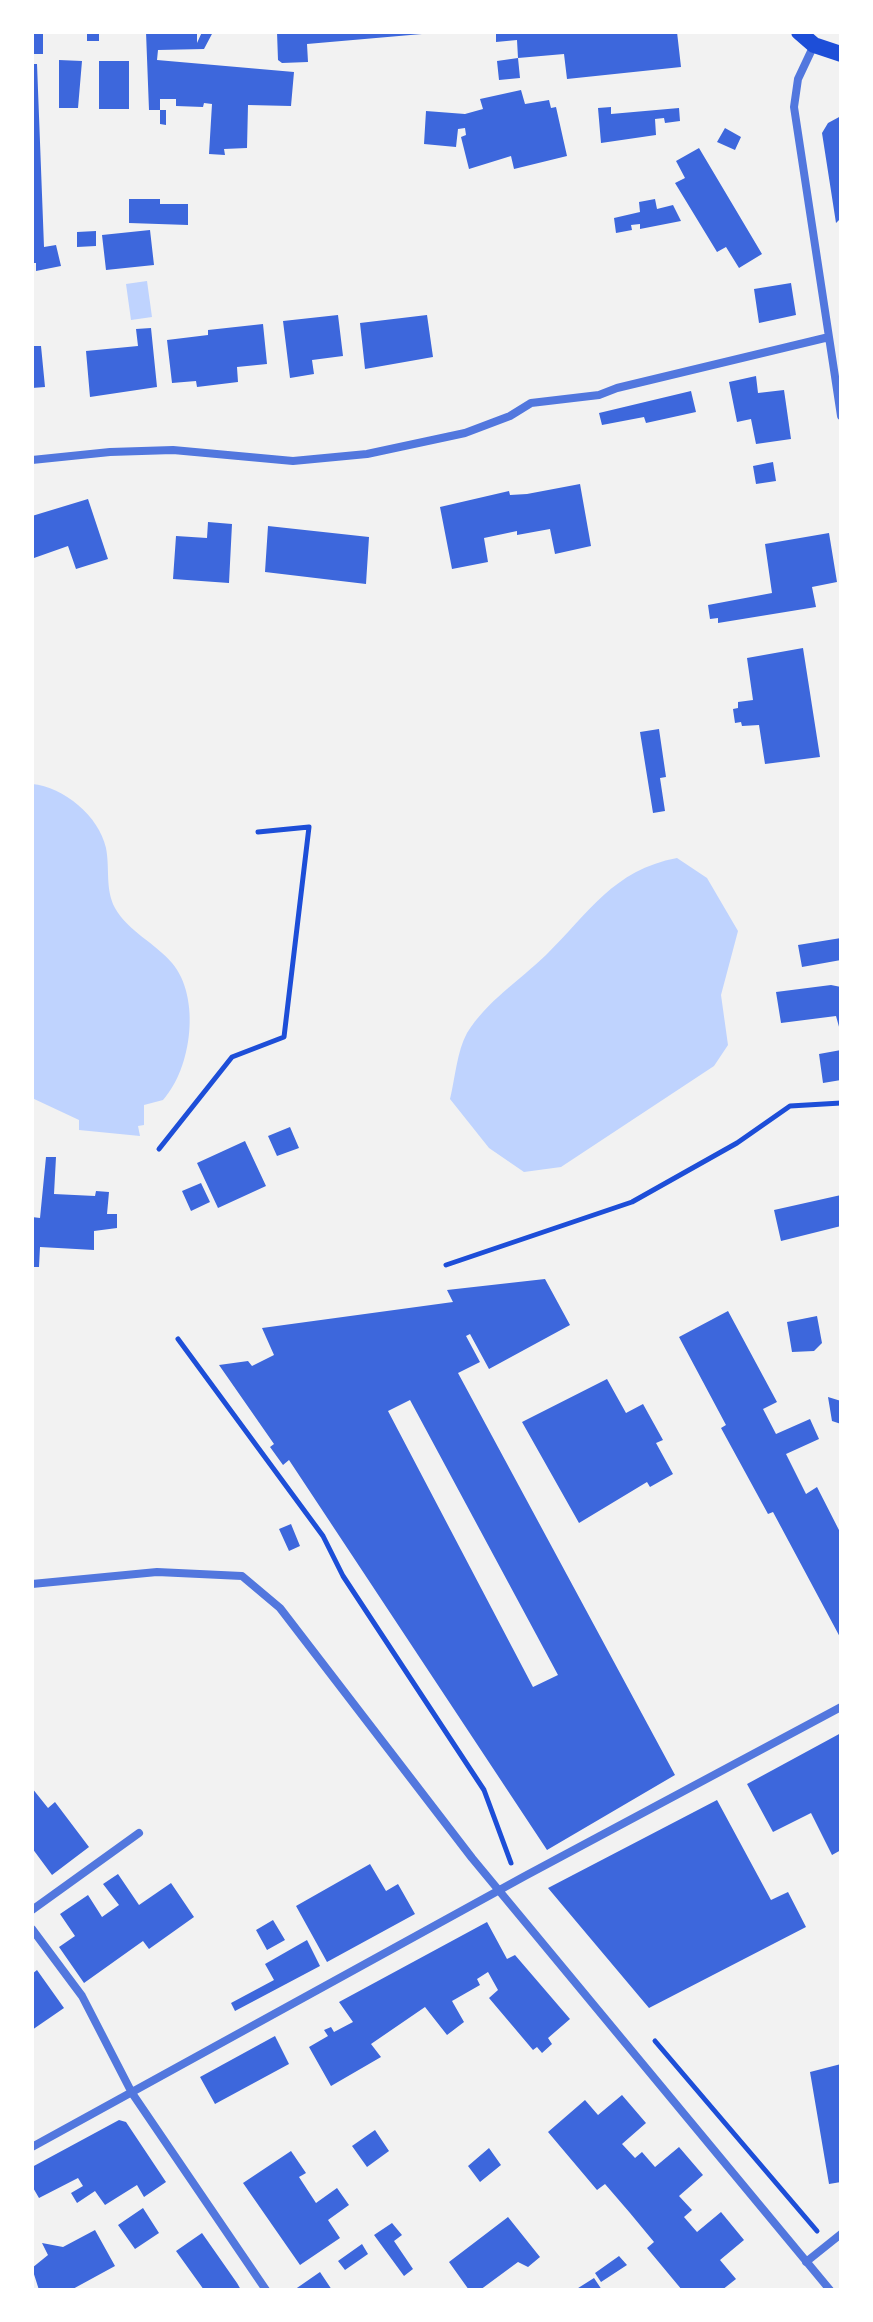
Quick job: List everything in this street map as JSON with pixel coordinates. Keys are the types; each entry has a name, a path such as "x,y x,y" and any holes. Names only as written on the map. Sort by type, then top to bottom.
{"main road":[{"path":"799,32 814,45 841,54"}],"street":[{"path":"814,45 801,69 794,107 841,416"},
{"path":"32,460 173,450 293,461 367,454 465,433 510,416 531,403 599,395 829,337"},
{"path":"32,1584 157,1572 242,1576 280,1608 498,1890 830,2290"},
{"path":"32,2147 498,1890 841,1707"},
{"path":"32,1910 139,1833"},
{"path":"32,1929 82,1996 132,2093 266,2290"},
{"path":"806,2262 827,2242 841,2234"}],"path":[{"path":"159,1149 232,1057 284,1037 309,827 258,832"},
{"path":"446,1265 632,1202 737,1143 790,1106 841,1103"},
{"path":"178,1339 323,1536 343,1576 484,1790 517,1880"},
{"path":"649,2033 827,2242"}],"water":[{"path":"147,281 152,317 131,320 126,284"},
{"path":"32,784 68,797 88,814 106,848 109,886 115,908 127,923 172,963 187,994 189,1032 181,1070 163,1100 144,1105 144,1125 138,1126 140,1136 79,1130 79,1120 32,1098"},
{"path":"677,858 707,878 738,931 721,995 728,1045 714,1066 561,1167 524,1172 489,1148 450,1099 467,1033 494,1001 546,955 604,895 636,872"}],"building":[{"path":"32,32 43,32 43,54 32,54"},
{"path":"87,32 99,32 99,41 87,41"},
{"path":"146,32 197,32 197,43 202,32 213,32 204,49 158,50 157,60 294,72 291,106 248,105 247,148 224,149 225,155 209,154 212,104 204,103 203,107 176,106 176,99 160,99 160,110 149,110"},
{"path":"277,32 422,34 307,44 308,62 282,63 278,60"},
{"path":"496,32 677,32 681,67 567,79 564,54 518,58 517,40 496,42"},
{"path":"518,58 520,78 499,80 497,61"},
{"path":"59,60 82,61 78,108 59,108"},
{"path":"99,61 129,61 129,109 99,109"},
{"path":"32,64 37,64 44,247 56,245 61,266 36,271 36,263 32,263"},
{"path":"521,90 525,104 549,100 551,108 556,107 567,156 514,169 511,156 469,169 461,137 466,135 465,128 458,129 456,147 424,144 426,111 465,114 483,109 480,99"},
{"path":"611,107 611,114 679,108 680,121 665,123 664,118 655,119 656,135 601,143 598,108"},
{"path":"160,110 166,110 166,125 160,124"},
{"path":"841,116 841,218 836,223 822,133 828,123"},
{"path":"725,128 741,137 735,150 717,142"},
{"path":"699,148 762,254 739,268 726,247 717,252 675,183 685,178 676,161"},
{"path":"129,199 160,199 160,204 188,204 188,225 129,223"},
{"path":"655,199 657,209 673,205 681,221 640,229 640,224 631,225 632,230 616,233 614,218 640,212 639,202"},
{"path":"150,230 154,265 106,270 102,235"},
{"path":"96,231 96,246 77,247 77,232"},
{"path":"791,283 796,315 759,323 754,289"},
{"path":"338,315 343,356 312,360 314,374 290,378 283,321"},
{"path":"427,315 433,357 365,369 360,323"},
{"path":"263,324 267,364 237,367 238,382 197,387 196,381 172,383 167,340 208,335 208,330"},
{"path":"151,328 157,387 90,397 86,351 138,346 136,329"},
{"path":"32,346 41,346 45,387 32,388"},
{"path":"756,376 758,393 784,390 791,439 756,444 751,419 737,422 729,382"},
{"path":"691,391 696,412 646,423 644,417 602,425 599,413"},
{"path":"773,462 776,481 756,484 753,466"},
{"path":"580,484 591,546 555,554 550,529 517,535 517,531 484,538 488,562 452,569 440,507 509,491 510,495 527,494"},
{"path":"88,499 108,559 76,569 68,546 34,558 32,516"},
{"path":"208,522 232,524 229,583 173,579 176,536 207,538"},
{"path":"268,526 369,537 366,584 265,572"},
{"path":"829,533 837,582 812,587 816,607 718,623 718,618 710,619 708,605 772,593 765,544"},
{"path":"803,648 820,757 765,764 759,725 742,726 741,722 735,723 733,709 738,708 738,702 753,700 747,658"},
{"path":"659,729 666,777 660,778 665,811 653,813 640,732"},
{"path":"841,938 841,960 802,967 798,945"},
{"path":"831,985 841,987 841,1034 836,1016 781,1023 776,992"},
{"path":"841,1050 841,1080 823,1083 819,1054"},
{"path":"290,1127 299,1148 277,1156 268,1136"},
{"path":"245,1141 266,1186 218,1208 197,1163"},
{"path":"46,1157 56,1157 54,1194 95,1196 96,1191 109,1192 107,1214 117,1214 117,1228 94,1231 94,1250 40,1247 39,1267 32,1267 32,1217 40,1218"},
{"path":"201,1183 210,1202 191,1211 182,1191"},
{"path":"841,1195 841,1226 781,1241 774,1210"},
{"path":"545,1279 570,1325 489,1369 470,1334 466,1336 480,1362 458,1373 675,1775 547,1850 289,1460 283,1465 270,1447 274,1444 219,1365 248,1361 252,1366 274,1355 262,1328 453,1302 447,1290","holes":["410,1400 558,1675 533,1687 388,1411"]},
{"path":"728,1311 777,1402 763,1409 776,1434 810,1419 819,1439 786,1454 806,1494 817,1487 841,1534 841,1639 773,1512 768,1514 721,1428 726,1425 679,1337"},
{"path":"817,1316 822,1343 814,1351 792,1352 787,1322"},
{"path":"607,1379 626,1413 643,1404 663,1440 656,1443 673,1474 650,1487 647,1482 579,1523 522,1422"},
{"path":"828,1397 841,1401 841,1424 832,1421"},
{"path":"291,1524 300,1546 289,1551 279,1529"},
{"path":"841,1733 841,1850 832,1855 811,1813 773,1832 747,1784"},
{"path":"32,1788 48,1808 55,1802 89,1847 52,1875 32,1848"},
{"path":"717,1800 771,1900 788,1892 806,1927 649,2008 548,1888"},
{"path":"370,1864 386,1891 398,1884 415,1914 327,1962 296,1906"},
{"path":"118,1874 139,1905 171,1883 194,1917 149,1949 143,1941 84,1983 59,1947 75,1936 60,1914 88,1895 102,1917 119,1905 103,1884"},
{"path":"273,1920 285,1940 267,1950 256,1930"},
{"path":"487,1922 507,1959 515,1955 570,2019 548,2038 552,2044 542,2053 537,2047 533,2050 489,1998 498,1990 488,1972 477,1979 480,1985 452,2001 464,2022 447,2035 425,2007 371,2044 381,2057 331,2086 309,2047 328,2036 324,2030 331,2027 334,2032 353,2022 339,2002"},
{"path":"307,1940 320,1966 235,2011 231,2003 274,1980 265,1964"},
{"path":"37,1970 64,2008 32,2030 32,1974"},
{"path":"275,2036 289,2064 215,2104 200,2077"},
{"path":"841,2064 841,2182 829,2184 810,2072"},
{"path":"622,2095 646,2123 622,2144 635,2158 642,2152 655,2167 679,2147 703,2175 679,2196 692,2210 684,2217 697,2232 721,2212 744,2240 720,2260 736,2279 722,2290 682,2290 647,2248 654,2242 630,2213 605,2184 597,2190 548,2132 585,2100 598,2115"},
{"path":"119,2120 126,2122 166,2182 144,2197 137,2185 105,2205 95,2191 77,2203 71,2193 83,2186 78,2178 39,2198 32,2186 32,2167"},
{"path":"375,2130 389,2151 367,2167 352,2146"},
{"path":"489,2148 501,2165 480,2182 468,2166"},
{"path":"291,2151 306,2173 299,2177 316,2203 337,2188 349,2205 328,2220 340,2238 300,2265 243,2183"},
{"path":"143,2208 159,2233 135,2249 118,2225"},
{"path":"508,2217 540,2257 528,2267 518,2262 480,2290 469,2290 449,2262"},
{"path":"392,2223 402,2235 394,2241 413,2269 404,2276 374,2235"},
{"path":"95,2230 115,2266 71,2290 39,2290 32,2268 48,2255 42,2243 63,2247"},
{"path":"202,2233 241,2290 204,2290 176,2251"},
{"path":"362,2244 368,2254 345,2270 338,2261"},
{"path":"619,2256 627,2265 601,2282 595,2273"},
{"path":"320,2272 332,2290 294,2290"},
{"path":"594,2278 602,2290 575,2290"}]}
